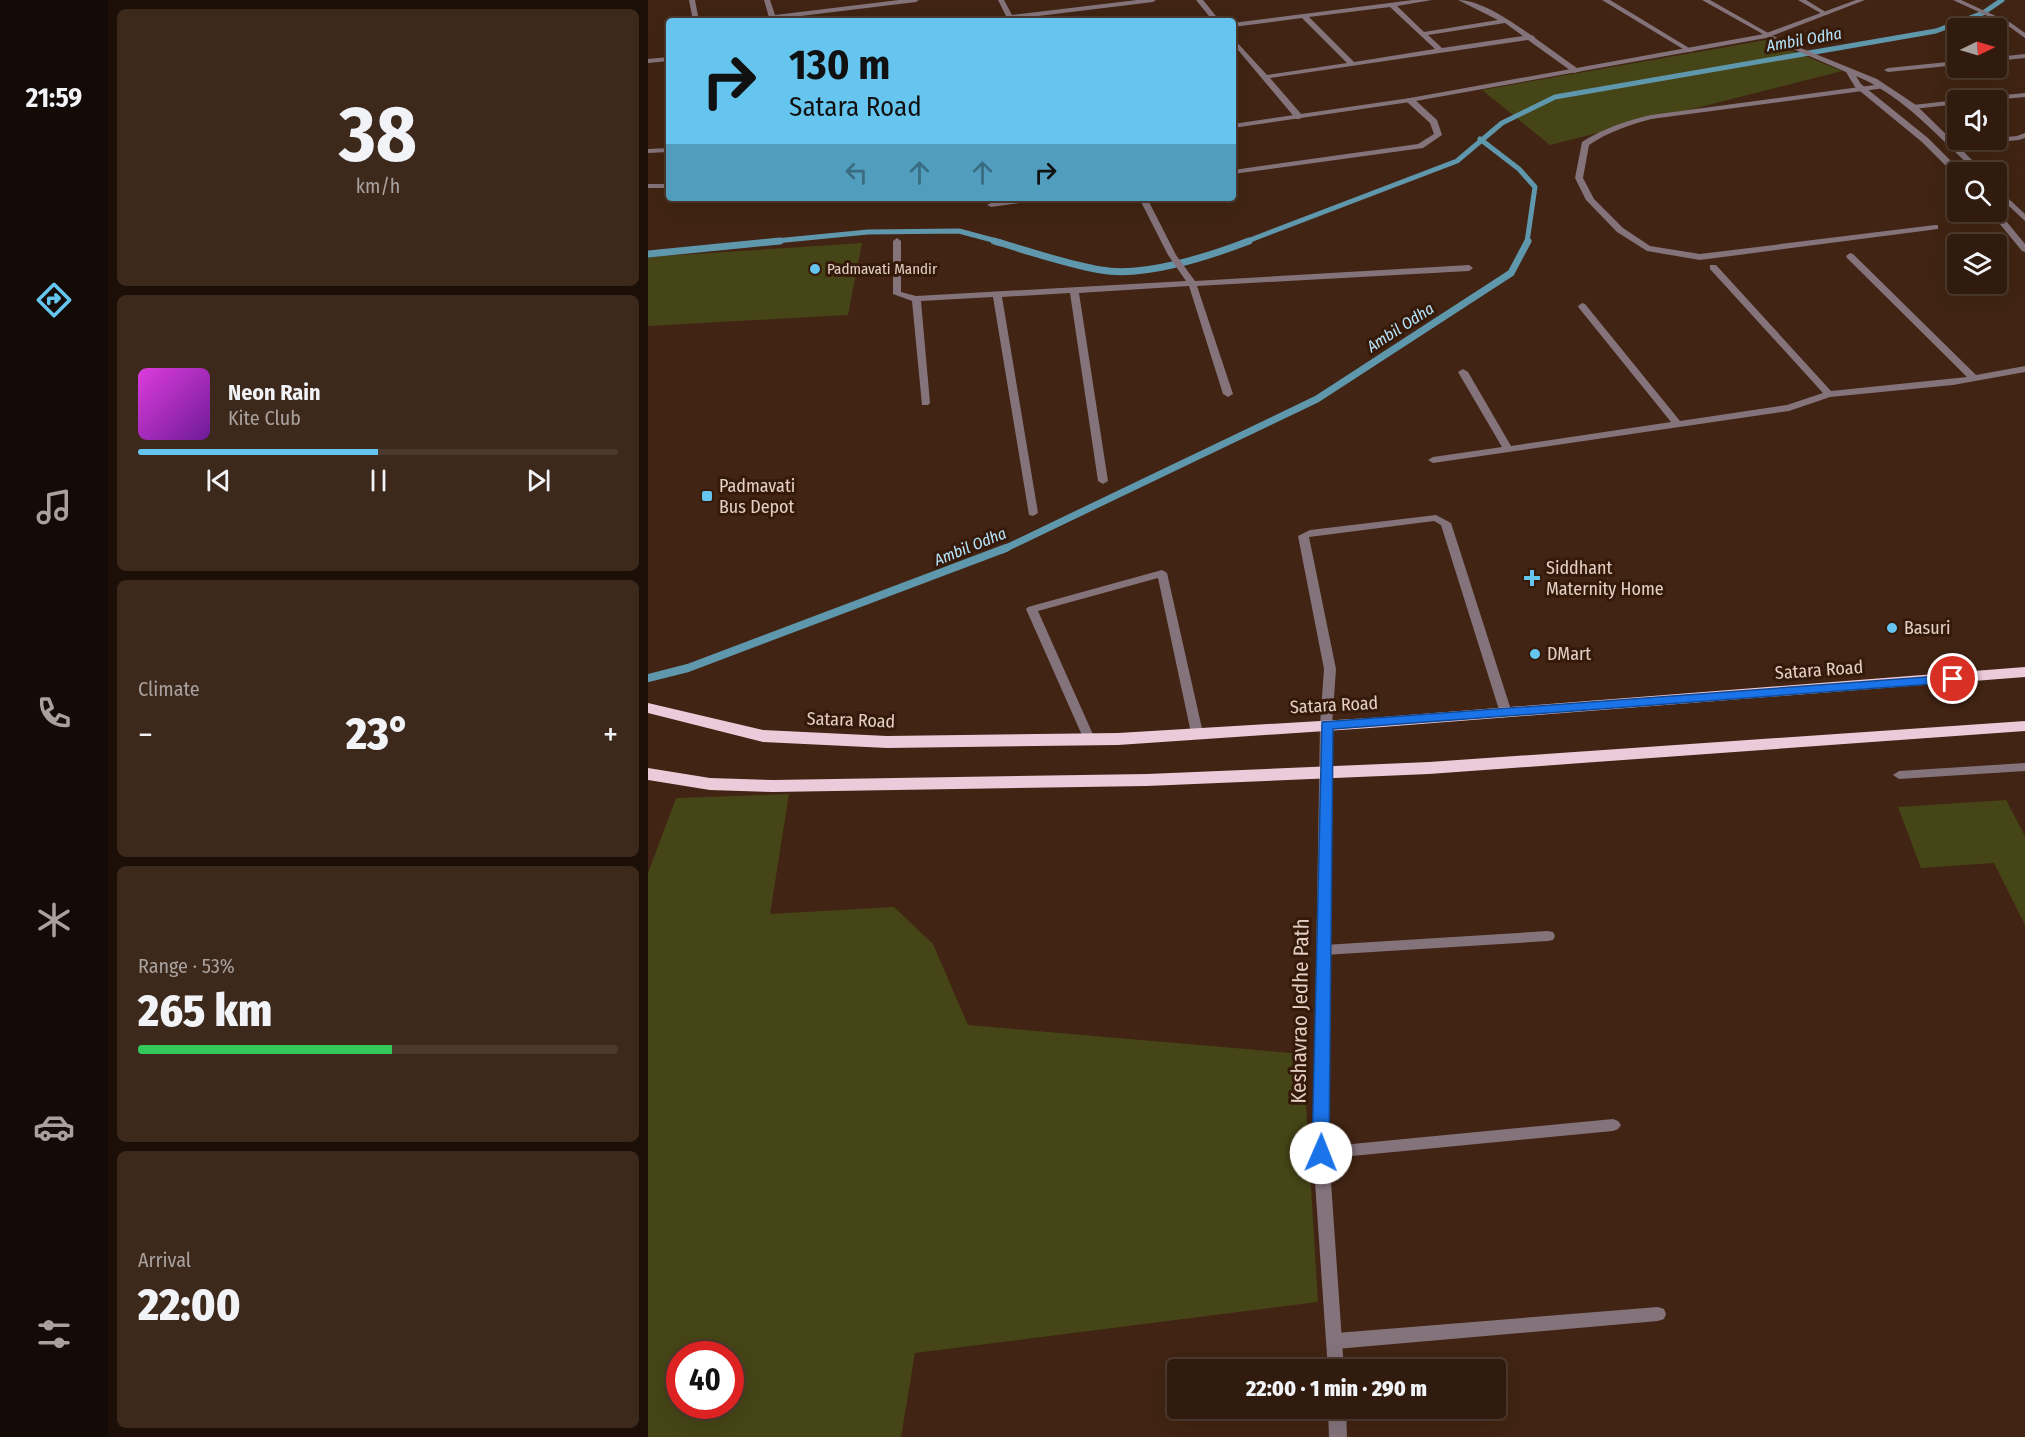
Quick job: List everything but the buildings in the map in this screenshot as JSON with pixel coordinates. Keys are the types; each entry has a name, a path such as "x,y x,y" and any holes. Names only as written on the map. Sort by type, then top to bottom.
{"highway":[{"name":"Satara Road","path":"653,711 763,736 887,742 1089,739 1506,713 2025,672"},
{"path":"648,774 710,784 773,786 1136,780 1326,772 1709,750 2025,726"}],"street":[{"path":"692,0 695,18"},
{"path":"767,0 773,18"},
{"path":"843,0 846,8"},
{"path":"780,18 916,0"},
{"path":"1001,0 1010,18"},
{"path":"1018,18 1153,0"},
{"path":"1199,0 1214,18"},
{"path":"1236,26 1429,0"},
{"path":"1461,0 1506,21 1532,37 1577,71"},
{"path":"1605,0 1690,51"},
{"path":"1705,0 1766,36 1882,86 1913,107 1947,138"},
{"path":"1801,0 1826,14"},
{"path":"1236,126 1410,100 1766,36 1862,0"},
{"path":"1956,0 2008,24 2025,36"},
{"path":"1392,5 1441,51"},
{"path":"1304,16 1352,64"},
{"path":"1423,34 1506,21"},
{"path":"1265,77 1532,37"},
{"path":"1236,43 1299,117"},
{"path":"2007,57 2025,56"},
{"path":"648,61 666,59"},
{"path":"1888,70 1947,64"},
{"path":"1849,71 1863,89 1925,140 1947,163"},
{"path":"1882,86 1651,117 1622,124 1601,133 1585,144 1579,178 1590,200 1620,230 1647,248 1700,257 1935,227"},
{"path":"2007,97 2025,95"},
{"path":"1236,172 1420,146 1438,135 1434,122 1410,100"},
{"path":"1913,107 1947,103"},
{"path":"2007,133 2025,134"},
{"path":"2007,139 2019,138 2025,134"},
{"path":"1925,140 1947,138"},
{"path":"1932,147 1947,143"},
{"path":"648,151 666,150"},
{"path":"1963,150 1972,162"},
{"path":"648,186 666,186"},
{"path":"2007,200 2025,219"},
{"path":"991,205 1020,201"},
{"path":"1145,201 1172,255 1192,283 1228,394"},
{"path":"2002,222 2025,249"},
{"path":"897,241 897,294 916,299 1469,268"},
{"path":"1850,256 1974,378"},
{"path":"1713,267 1829,394"},
{"path":"1074,291 1103,481"},
{"path":"997,294 1033,513"},
{"path":"916,299 925,403"},
{"path":"1582,306 1678,425"},
{"path":"1433,460 1789,408 1829,394 1974,378 2025,369"},
{"path":"1463,372 1509,449"},
{"name":"Keshavrao Jedhe Path","path":"1336,1359 1321,1153 1326,725 1330,669 1303,536 1310,533 1436,518 1446,523 1506,713"},
{"path":"1089,739 1032,609 1162,573 1197,733"},
{"path":"1899,775 2025,767"},
{"path":"1324,950 1548,936"},
{"path":"1321,1153 1613,1125"},
{"path":"1336,1341 1658,1314"},
{"path":"1337,1419 1338,1437"}],"shaded area":[{"path":"1766,40 1842,71 1550,145 1482,90"},
{"path":"862,243 848,315 648,326 648,257"},
{"path":"789,794 770,914 894,907 933,944 968,1025 1303,1054 1318,1302 915,1353 901,1437 648,1437 648,873 676,798"},
{"path":"2006,800 2025,836 2025,925 1994,863 1921,868 1898,807"}],"waterway":[{"name":"Ambil Odha","path":"1482,140 1502,123 1555,97 1936,31 1983,13 2002,0"},
{"path":"1245,242 1457,161 1482,140"},
{"name":"Ambil Odha","path":"1482,140 1519,169 1535,187 1527,242"},
{"path":"765,242 868,232 959,231 1000,242"},
{"path":"648,254 780,241"},
{"path":"994,241 1074,264 1118,272 1176,264 1249,241"},
{"name":"Ambil Odha","path":"1002,550 1317,399 1511,273 1528,241"},
{"name":"Ambil Odha","path":"648,678 688,668 1006,548"}],"place":[{"name":"Padmavati Mandir","path":"815,269"},
{"name":"Padmavati Bus Depot","path":"707,496"},
{"name":"Siddhant Maternity Home","path":"1532,578"},
{"name":"Basuri","path":"1892,628"},
{"name":"DMart","path":"1535,654"}],"route":[{"path":"1321,1153 1326,725 1953,679"}]}
